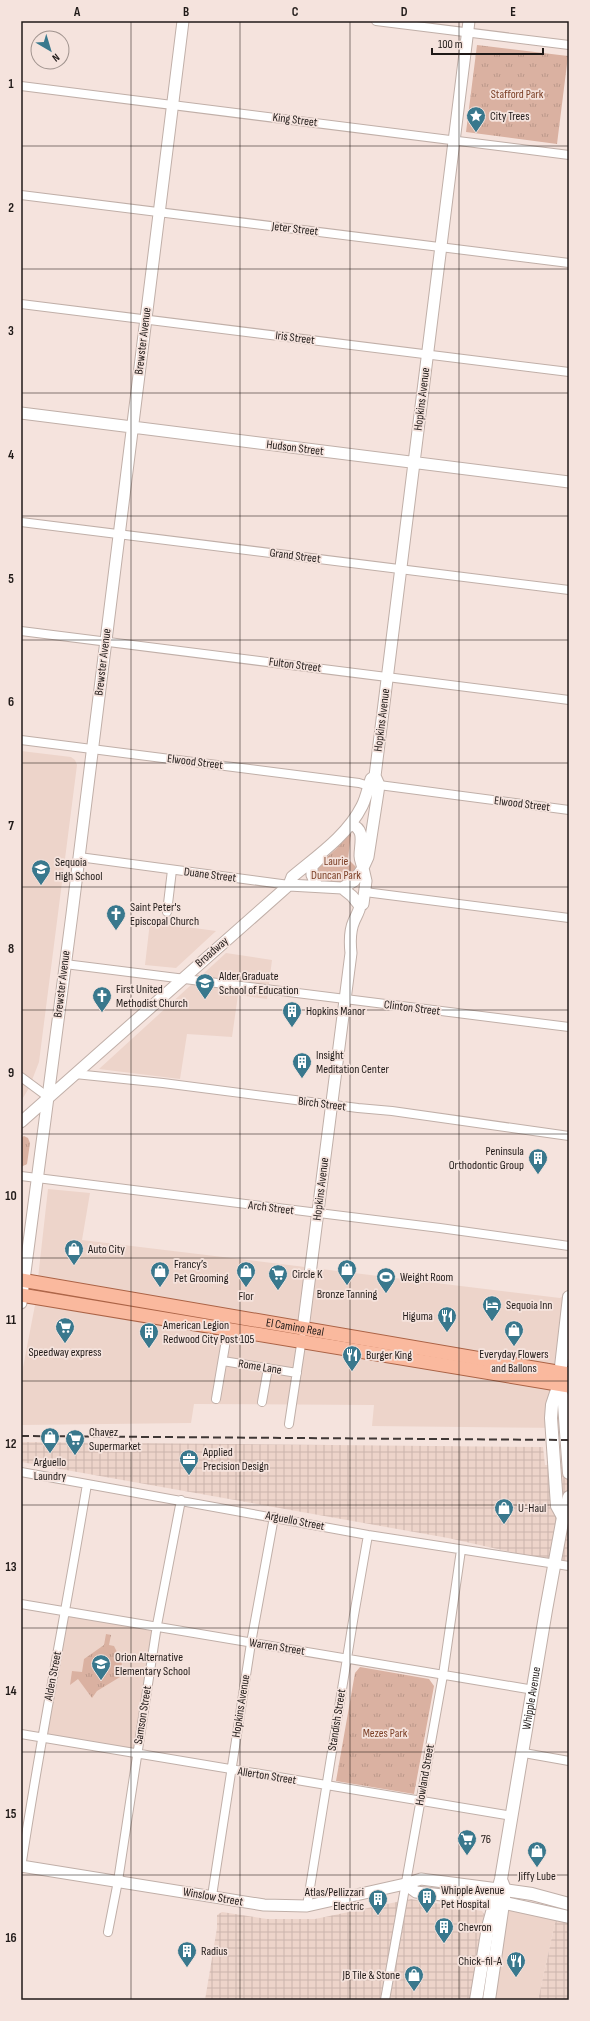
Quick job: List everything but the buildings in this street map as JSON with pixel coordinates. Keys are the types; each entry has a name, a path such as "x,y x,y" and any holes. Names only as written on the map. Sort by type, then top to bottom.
{"main road":[{"name":"El Camino Real","path":"22,1281 237,1316 302,1335"},
{"path":"569,1297 564,1379 564,1404 569,1473"},
{"name":"El Camino Real","path":"21,1298 302,1335 564,1379"},
{"path":"563,1517 556,1506 551,1434 552,1405 564,1379"},
{"name":"Whipple Avenue","path":"489,2000 501,1886 512,1816 524,1753 563,1517 569,1497"},
{"path":"501,1886 569,1904"},
{"path":"499,1902 569,1916"},
{"name":"Whipple Avenue","path":"476,2000 488,1927 499,1902"}],"street":[{"name":"Brewster Avenue","path":"21,1298 22,1281 48,1097 79,857 183,21"},
{"path":"376,21 569,45"},
{"name":"Hopkins Avenue","path":"364,868 368,857 375,812 371,806 372,795 469,21"},
{"name":"King Street","path":"21,86 569,155"},
{"name":"Jeter Street","path":"21,195 569,263"},
{"name":"Iris Street","path":"21,304 569,372"},
{"name":"Hudson Street","path":"21,413 569,482"},
{"name":"Grand Street","path":"21,522 569,590"},
{"name":"Fulton Street","path":"21,631 569,700"},
{"name":"Elwood Street","path":"21,740 374,783 569,810"},
{"name":"Broadway","path":"21,1122 182,978 289,885 292,877 351,824 374,783"},
{"name":"Hopkins Avenue","path":"290,1424 351,953 357,942 360,924 359,911 363,904 365,892 366,881 364,868 360,858 362,834 359,828 351,824"},
{"path":"317,886 312,875 312,866 329,851 329,845"},
{"name":"Duane Street","path":"79,857 289,885 342,888"},
{"path":"359,911 352,896 342,888 354,881 364,868"},
{"path":"167,912 172,870"},
{"path":"365,892 569,918"},
{"name":"Clinton Street","path":"65,964 569,1027"},
{"name":"Birch Street","path":"76,1074 392,1111 569,1136"},
{"path":"21,1077 48,1097"},
{"name":"Arch Street","path":"21,1176 440,1228 569,1246"},
{"path":"216,1399 226,1340"},
{"name":"Rome Lane","path":"222,1361 297,1373"},
{"path":"262,1402 268,1368"},
{"name":"Arguello Street","path":"21,1472 368,1535 569,1566"},
{"name":"Alden Street","path":"21,1867 42,1737 66,1612 87,1484"},
{"name":"Samson Street","path":"108,1932 118,1881 157,1626 181,1500"},
{"name":"Hopkins Avenue","path":"212,1896 251,1643 274,1517"},
{"name":"Standish Street","path":"307,1906 368,1535"},
{"name":"Howland Street","path":"385,2000 443,1675 461,1550"},
{"name":"Warren Street","path":"21,1604 534,1690"},
{"name":"Allerton Street","path":"21,1734 420,1802 512,1816"},
{"path":"524,1753 569,1761"},
{"name":"Winslow Street","path":"21,1867 212,1896 264,1906 307,1906 421,1879 501,1886"},
{"path":"405,1884 416,1892 499,1902"}],"shaded area":[{"name":"Sequoia High School","path":"21,751 71,757 75,760 77,765 39,1062 29,1088 21,1101"},
{"path":"150,922 216,931 176,968 145,965"},
{"path":"226,953 272,960 267,999 238,995 232,1037 187,1034 180,1079 99,1069"},
{"path":"48,1189 90,1193 82,1240 560,1298 569,1292 569,1428 372,1426 374,1405 194,1404 191,1423 21,1425 21,1378 35,1305"},
{"path":"21,1442 543,1447 545,1465 569,1465 569,1539 566,1564 448,1538 21,1462"},
{"name":"Orion Alternative Elementary School","path":"66,1612 157,1625 137,1754 42,1737"},
{"path":"411,1899 482,1911 484,1914 470,2000 205,2000 217,1928 217,1915 222,1912 267,1919 315,1919"},
{"path":"503,1902 557,1914 538,2000 489,2000"},
{"path":"557,1914 569,1917 569,2000 538,2000"}],"green space":[{"name":"Stafford Park","path":"477,45 568,56 557,144 466,132"},
{"name":"Laurie Duncan Park","path":"350,833 348,859 356,867 353,876 343,884 320,881 316,870 320,863 336,849"},
{"path":"24,1136 28,1138 30,1143 27,1164 21,1167 21,1138"},
{"path":"106,1634 111,1635 109,1645 114,1646 117,1652 123,1654 120,1677 97,1691 92,1698 78,1679 70,1685 72,1671 82,1672 84,1659 104,1645"},
{"name":"Mezes Park","path":"360,1667 429,1679 434,1686 414,1794 336,1781 355,1673"}],"railway":[{"path":"21,1436 569,1440"}],"place":[{"name":"City Trees","path":"476,133"},
{"name":"Sequoia High School","path":"41,886"},
{"name":"Saint Peter's Episcopal Church","path":"116,931"},
{"name":"Alder Graduate School of Education","path":"205,1000"},
{"name":"First United Methodist Church","path":"102,1013"},
{"name":"Hopkins Manor","path":"292,1028"},
{"name":"Insight Meditation Center","path":"302,1079"},
{"name":"Peninsula Orthodontic Group","path":"538,1175"},
{"name":"Auto City","path":"74,1266"},
{"name":"Bronze Tanning","path":"347,1286"},
{"name":"Francy’s Pet Grooming","path":"160,1288"},
{"name":"Flor","path":"246,1288"},
{"name":"Circle K","path":"278,1291"},
{"name":"Weight Room","path":"386,1294"},
{"name":"Sequoia Inn","path":"492,1322"},
{"name":"Higuma","path":"447,1333"},
{"name":"Speedway express","path":"65,1344"},
{"name":"Everyday Flowers and Ballons","path":"514,1347"},
{"name":"American Legion Redwood City Post 105","path":"149,1349"},
{"name":"Burger King","path":"352,1372"},
{"name":"Arguello Laundry","path":"50,1454"},
{"name":"Chavez Supermarket","path":"75,1456"},
{"name":"Applied Precision Design","path":"189,1476"},
{"name":"U-Haul","path":"504,1525"},
{"name":"Orion Alternative Elementary School","path":"101,1681"},
{"name":"76","path":"467,1856"},
{"name":"Jiffy Lube","path":"537,1868"},
{"name":"Whipple Avenue Pet Hospital","path":"427,1914"},
{"name":"Atlas/Pellizzari Electric","path":"378,1916"},
{"name":"Chevron","path":"444,1944"},
{"name":"Radius","path":"187,1968"},
{"name":"Chick-fil-A","path":"516,1978"},
{"name":"JB Tile & Stone","path":"414,1992"}]}
